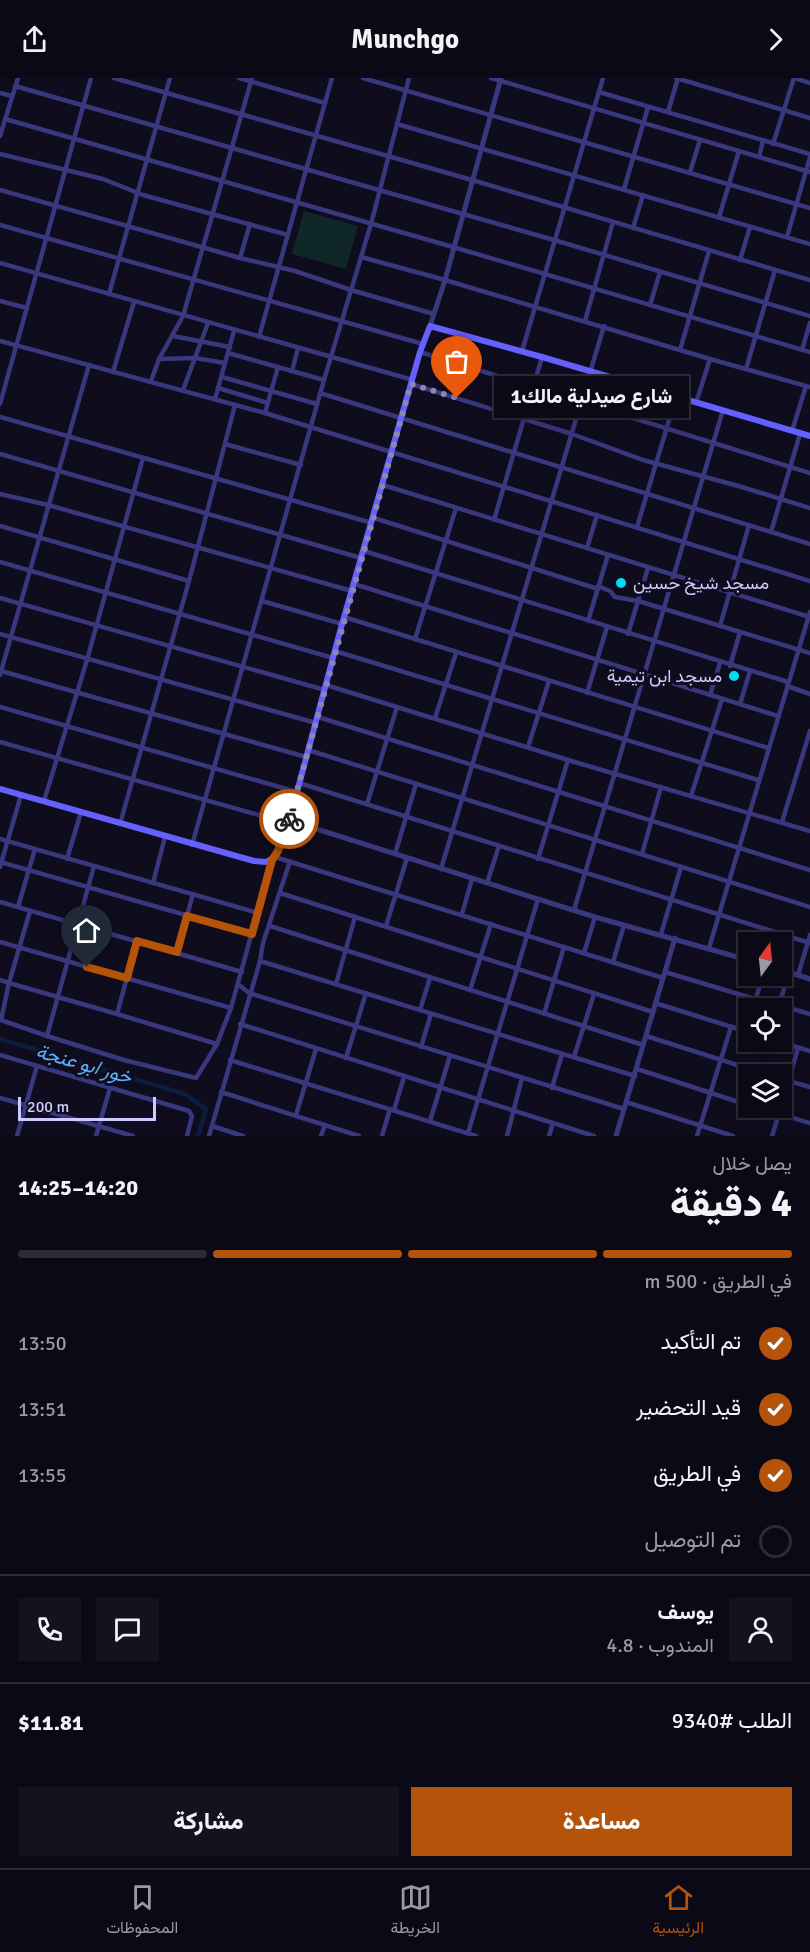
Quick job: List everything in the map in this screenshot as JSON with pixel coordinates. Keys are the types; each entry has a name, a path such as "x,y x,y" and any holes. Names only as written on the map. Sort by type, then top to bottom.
{"main road":[{"path":"0,789 254,861 266,862 274,858 297,792 342,624 420,352 430,326 810,436"}],"street":[{"path":"0,136 18,78"},
{"path":"0,404 91,78"},
{"path":"114,78 472,180 810,280"},
{"path":"109,294 170,78"},
{"path":"238,78 325,103"},
{"path":"259,338 332,78"},
{"path":"363,78 810,208"},
{"path":"192,844 361,257 409,78"},
{"path":"491,78 501,79 808,171"},
{"path":"522,351 603,78"},
{"path":"668,112 677,78 810,118"},
{"path":"774,144 794,78 810,82"},
{"path":"430,326 501,79"},
{"path":"151,381 159,359 183,316 251,80"},
{"path":"15,86 554,240 810,316"},
{"path":"599,92 810,156 808,171 786,237"},
{"path":"0,93 12,96"},
{"path":"624,189 648,107"},
{"path":"5,119 810,352"},
{"path":"397,124 810,244"},
{"path":"690,172 700,140"},
{"path":"759,157 763,141"},
{"path":"719,217 739,151"},
{"path":"0,154 103,179 137,193 288,235"},
{"path":"0,190 240,258 295,271 434,314"},
{"path":"633,228 643,195"},
{"path":"585,321 613,222"},
{"path":"0,225 341,323 423,344"},
{"path":"240,258 250,225"},
{"path":"740,260 750,227"},
{"path":"680,350 709,251"},
{"path":"361,257 808,386 792,431"},
{"path":"0,263 331,357 572,434 656,464 810,508"},
{"path":"746,369 775,270"},
{"path":"650,305 660,272"},
{"path":"0,301 27,308"},
{"path":"113,372 134,302"},
{"path":"183,390 208,323"},
{"path":"802,350 810,323"},
{"path":"441,869 604,326"},
{"path":"215,399 234,331"},
{"path":"173,336 229,350 324,380"},
{"path":"0,341 265,413 810,581"},
{"path":"292,370 298,348"},
{"path":"420,352 810,473"},
{"path":"494,520 542,357"},
{"path":"159,359 195,358 225,363"},
{"path":"696,403 710,359"},
{"path":"89,365 1,673 376,772 810,907"},
{"path":"265,413 278,367"},
{"path":"222,377 317,404"},
{"path":"0,379 7,381"},
{"path":"218,388 268,403"},
{"path":"320,393 810,544"},
{"path":"637,527 676,397"},
{"path":"120,824 199,548 235,405"},
{"path":"574,910 723,410"},
{"path":"0,417 291,500 446,541 598,587 610,591 615,597 638,601 810,653"},
{"path":"771,532 800,434"},
{"path":"225,444 301,465"},
{"path":"0,454 281,534 437,573 750,671 810,694"},
{"path":"44,801 87,660 143,458"},
{"path":"383,485 673,576 810,615 758,780 709,948"},
{"path":"0,494 48,505 271,568 426,606 778,716"},
{"path":"415,639 456,508"},
{"path":"587,548 597,515"},
{"path":"720,626 749,525"},
{"path":"0,526 189,581"},
{"path":"588,621 608,555"},
{"path":"0,562 492,699 758,780"},
{"path":"628,634 648,568"},
{"path":"0,598 243,668 397,706 568,760 810,831"},
{"path":"262,601 342,624"},
{"path":"344,617 768,748"},
{"path":"587,693 607,627"},
{"path":"730,666 740,632"},
{"path":"0,634 233,701 317,720 386,739 810,870"},
{"path":"435,718 456,653"},
{"path":"710,695 720,663"},
{"path":"740,704 750,671"},
{"path":"528,747 549,681"},
{"path":"691,796 722,699"},
{"path":"367,804 397,706"},
{"path":"0,707 297,792"},
{"path":"782,822 810,731"},
{"path":"0,742 132,781 288,822 595,917 738,957"},
{"path":"538,859 568,760"},
{"path":"299,783 809,942"},
{"path":"395,854 416,784"},
{"path":"642,854 661,787"},
{"path":"21,795 0,864 29,870 252,934"},
{"path":"67,859 81,812"},
{"path":"153,883 165,837"},
{"path":"0,839 258,913"},
{"path":"487,884 499,846"},
{"path":"18,907 35,849"},
{"path":"30,911 1,1020 192,1079 199,1076 217,1044 231,1008 274,858 396,893 613,962 752,998"},
{"path":"386,926 407,858"},
{"path":"209,1136 260,961 263,943 290,861"},
{"path":"47,1036 94,866"},
{"path":"661,934 681,867"},
{"path":"462,914 472,879"},
{"path":"280,893 653,1012"},
{"path":"177,952 193,894"},
{"path":"467,1135 538,899"},
{"path":"0,902 242,972"},
{"path":"336,984 356,917"},
{"path":"584,953 595,917"},
{"path":"470,990 491,924"},
{"path":"613,962 624,925"},
{"path":"270,926 643,1045"},
{"path":"798,975 810,935"},
{"path":"616,1136 675,938"},
{"path":"117,1014 137,941"},
{"path":"0,942 231,1008"},
{"path":"544,1014 564,947"},
{"path":"260,961 635,1076"},
{"path":"792,974 810,979"},
{"path":"420,1011 430,978"},
{"path":"0,980 217,1044"},
{"path":"238,984 249,993 356,1028 552,1088 733,1136"},
{"path":"346,1059 366,993"},
{"path":"574,1057 594,994"},
{"path":"656,1003 738,1029"},
{"path":"792,1009 810,1014"},
{"path":"421,1047 431,1014"},
{"path":"240,1024 594,1136"},
{"path":"697,1136 731,1027"},
{"path":"646,1036 738,1065"},
{"path":"792,1046 810,1051"},
{"path":"792,1068 798,1048"},
{"path":"296,1115 316,1049"},
{"path":"552,1088 562,1054"},
{"path":"0,1055 189,1111 192,1116 187,1136"},
{"path":"430,1121 450,1056"},
{"path":"230,1060 476,1136"},
{"path":"17,1136 37,1066"},
{"path":"637,1069 738,1102"},
{"path":"382,1136 404,1077"},
{"path":"507,1136 522,1078"},
{"path":"792,1082 810,1087"},
{"path":"96,1136 110,1088"},
{"path":"221,1092 360,1136"},
{"path":"0,1098 133,1136"},
{"path":"772,1136 777,1118"},
{"path":"792,1118 810,1123"},
{"path":"549,1136 553,1123"},
{"path":"321,1136 325,1125"},
{"path":"212,1126 243,1136"}],"green space":[{"path":"304,211 358,226 346,269 292,254"}],"waterway":[{"name":"خور ابو عنجة","path":"0,1039 185,1094 206,1109 198,1136"}],"way so far":[{"path":"289,819 411,384 457,398"}],"place":[{"name":"شارع صيدلية مالك1","path":"457,398"},
{"name":"مسجد شيخ حسين","path":"621,583"},
{"name":"مسجد ابن تيمية","path":"734,676"}],"route":[{"path":"87,967 127,978 137,941 177,952 187,916 252,934 272,860 278,851 289,819"}]}
